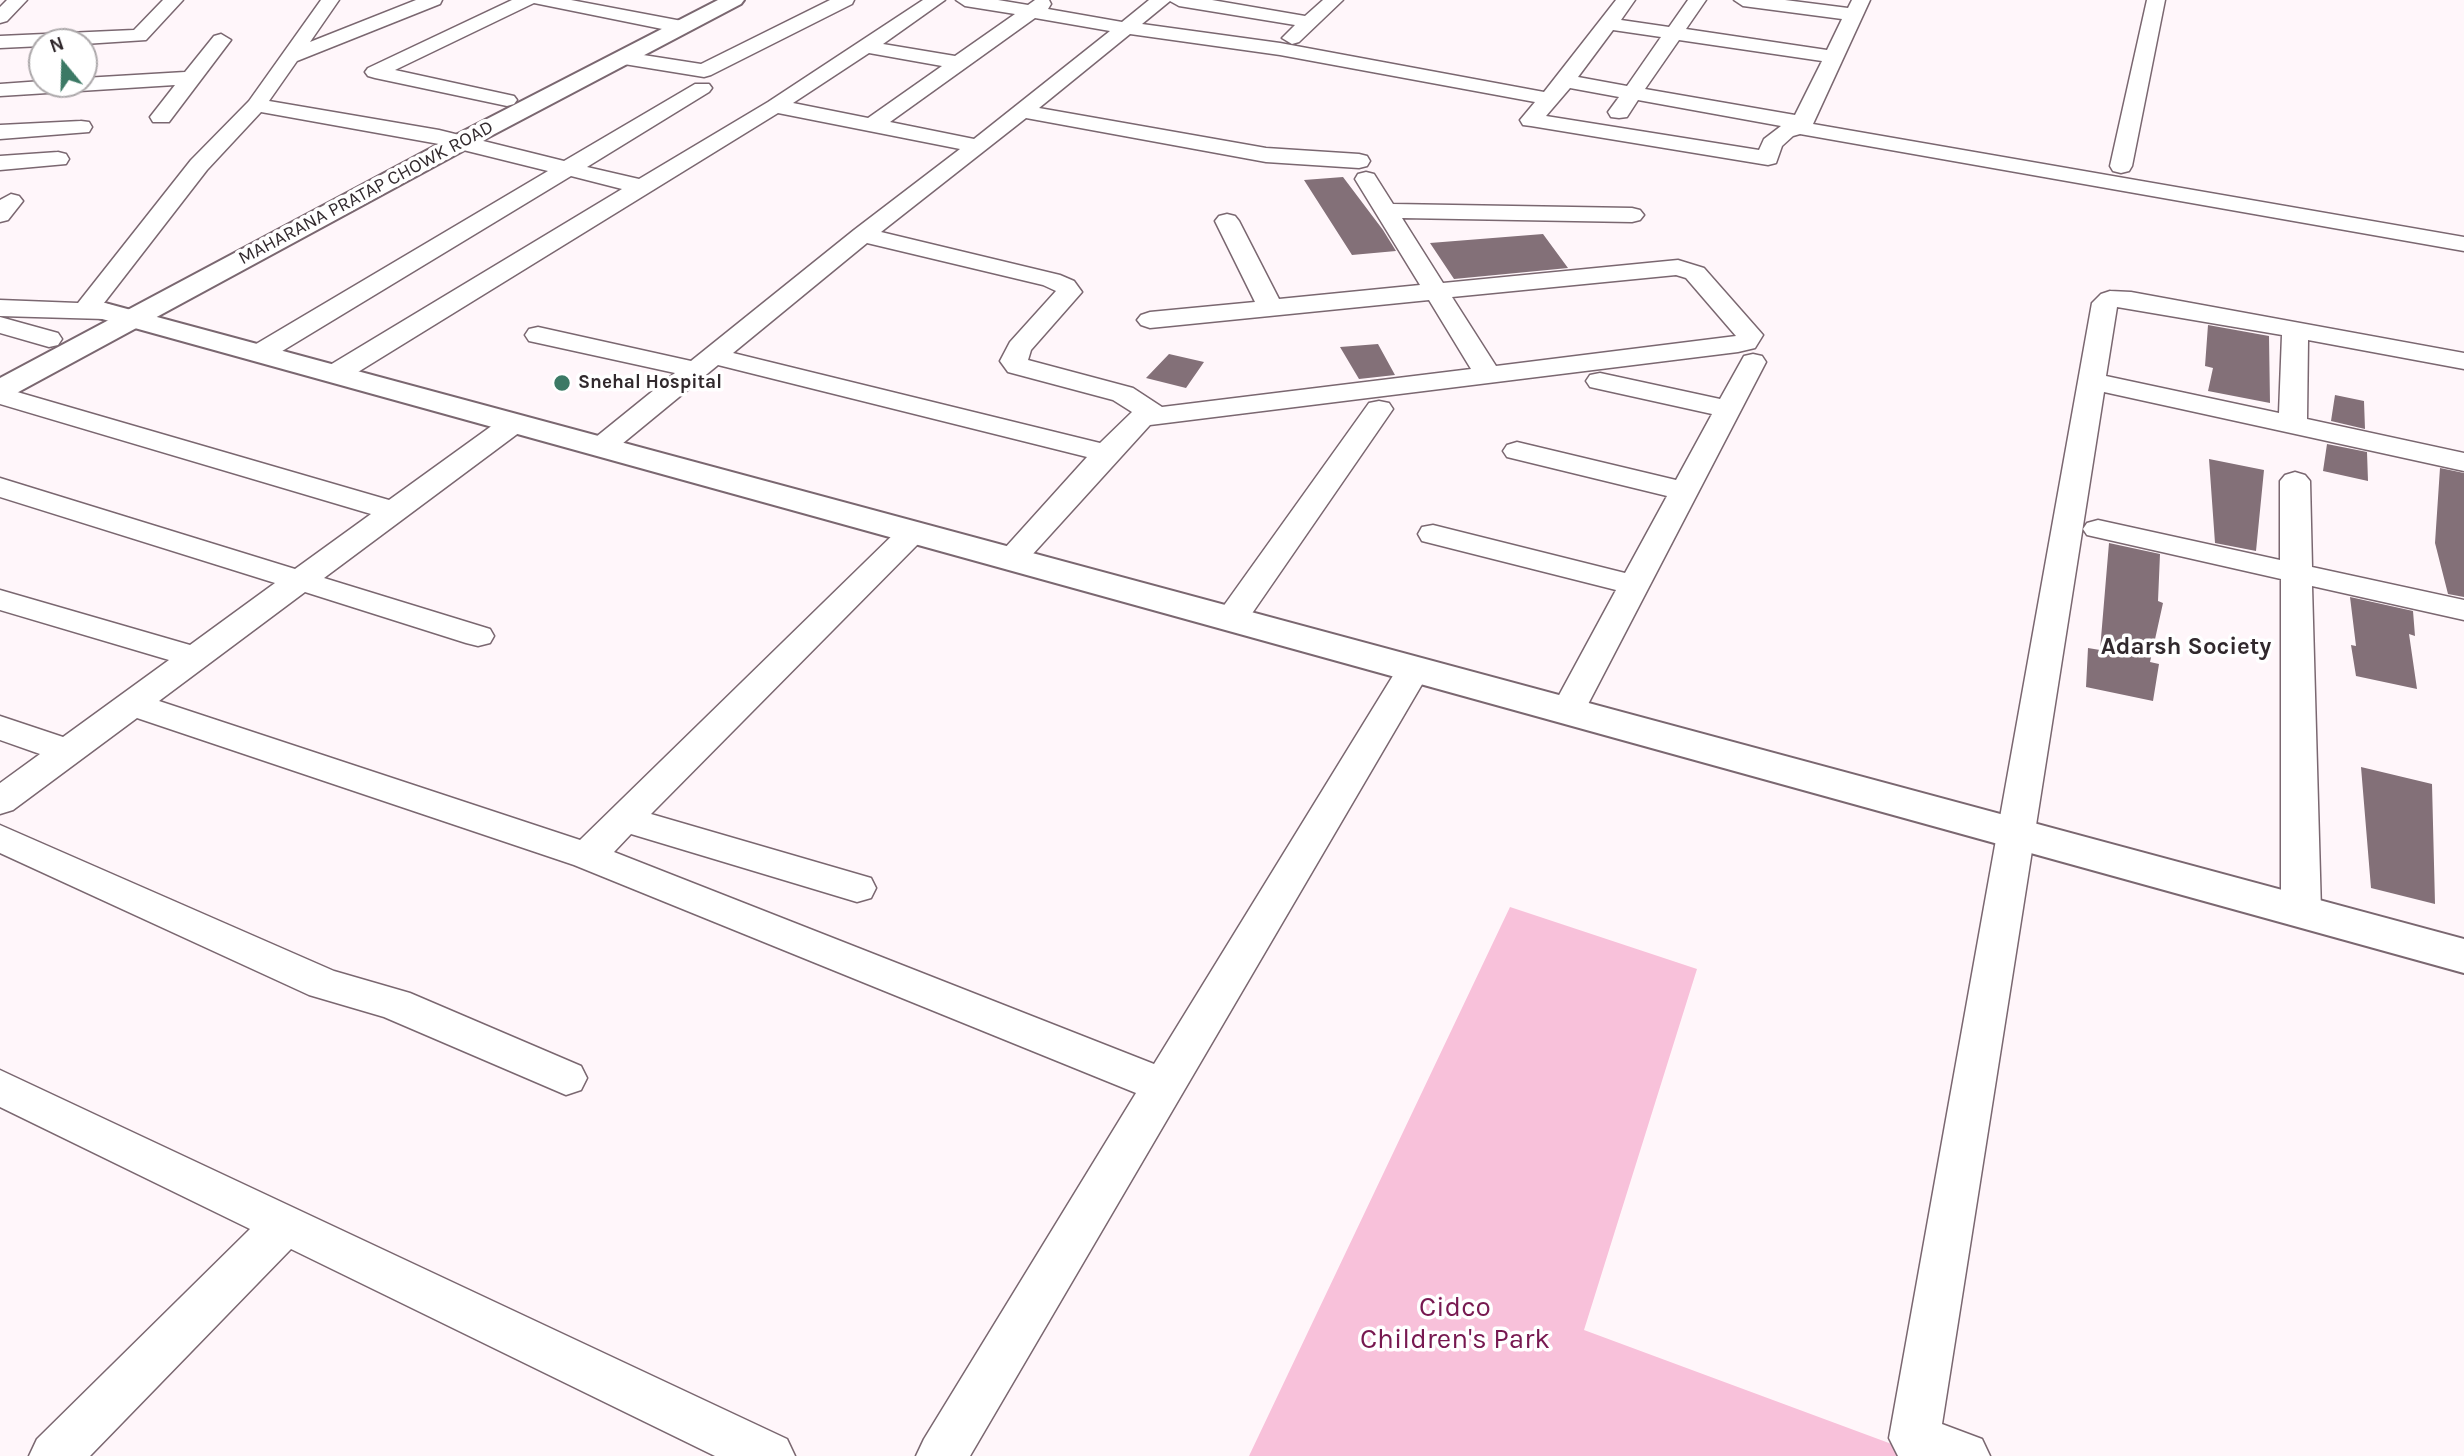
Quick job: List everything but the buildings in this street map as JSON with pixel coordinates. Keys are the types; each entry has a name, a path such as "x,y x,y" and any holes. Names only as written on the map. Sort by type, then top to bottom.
{"street":[{"path":"0,17 18,0"},
{"path":"0,42 139,36 174,0"},
{"path":"107,313 199,165 256,105 330,0"},
{"path":"290,57 433,0"},
{"path":"507,100 375,72 527,0"},
{"path":"542,0 597,4 671,25"},
{"name":"MAHARANA PRATAP CHOWK ROAD","path":"0,365 450,140 624,58 705,0"},
{"name":"MAHARANA PRATAP CHOWK ROAD","path":"450,140 507,100 671,25 734,0"},
{"path":"624,58 704,71 845,0"},
{"path":"335,374 775,106 936,0"},
{"path":"965,0 1126,28 1280,49 1550,99"},
{"path":"873,124 1048,0"},
{"path":"601,447 862,235 1161,0"},
{"path":"1179,0 1309,22"},
{"path":"1280,49 1334,0"},
{"path":"1626,0 1566,81 1531,120 1768,158 1772,144 1786,131 1802,125 1857,8 1743,0"},
{"path":"1604,132 1697,0"},
{"path":"2121,166 2157,0"},
{"path":"1609,24 1834,57"},
{"path":"98,54 116,37"},
{"path":"161,117 221,40"},
{"path":"863,46 959,63"},
{"path":"98,83 191,78"},
{"path":"1566,81 2464,244"},
{"path":"0,90 28,88"},
{"path":"260,353 702,88"},
{"path":"256,105 450,140 642,187"},
{"path":"775,106 978,146"},
{"path":"1022,111 1362,170 1487,373"},
{"path":"0,132 81,127"},
{"path":"0,163 58,159"},
{"path":"1386,211 1632,215"},
{"path":"1227,221 1271,308"},
{"path":"862,235 1051,280 1065,286 1069,292 1019,348 1013,361 1018,366 1123,394 1155,415"},
{"path":"1011,559 1134,423 1155,415 1738,344 1746,342 1750,335 1695,273 1678,267 1150,320"},
{"path":"1964,1456 1914,1438 2105,303 2110,299 2131,300 2464,361"},
{"path":"0,308 107,313 260,353 2464,956"},
{"name":"MAHARANA PRATAP CHOWK ROAD","path":"0,393 107,313"},
{"path":"0,325 49,339"},
{"path":"2293,425 2295,330"},
{"path":"538,335 704,363 1106,453"},
{"path":"1568,710 1753,362"},
{"path":"1600,381 1728,409"},
{"path":"2092,381 2464,462"},
{"path":"0,393 394,511"},
{"path":"1232,618 1379,409"},
{"path":"0,801 514,423"},
{"path":"1517,452 1685,491"},
{"path":"2295,481 2301,911"},
{"path":"0,487 478,636"},
{"path":"2098,529 2464,610"},
{"path":"587,856 913,532"},
{"path":"1433,534 1634,585"},
{"path":"0,600 195,657"},
{"path":"942,1456 1414,669"},
{"path":"132,704 587,856 1164,1086"},
{"path":"0,727 67,751"},
{"path":"624,819 857,888"},
{"path":"0,838 323,984 395,1004 566,1078"},
{"path":"0,1087 768,1456"},
{"path":"55,1456 285,1224"}],"green space":[{"name":"Cidco Children's Park","path":"1510,907 1697,969 1584,1330 1924,1456 1249,1456"}],"place":[{"name":"Snehal Hospital","path":"562,383"}],"district":[{"name":"Adarsh Society","path":"2186,647"}]}
